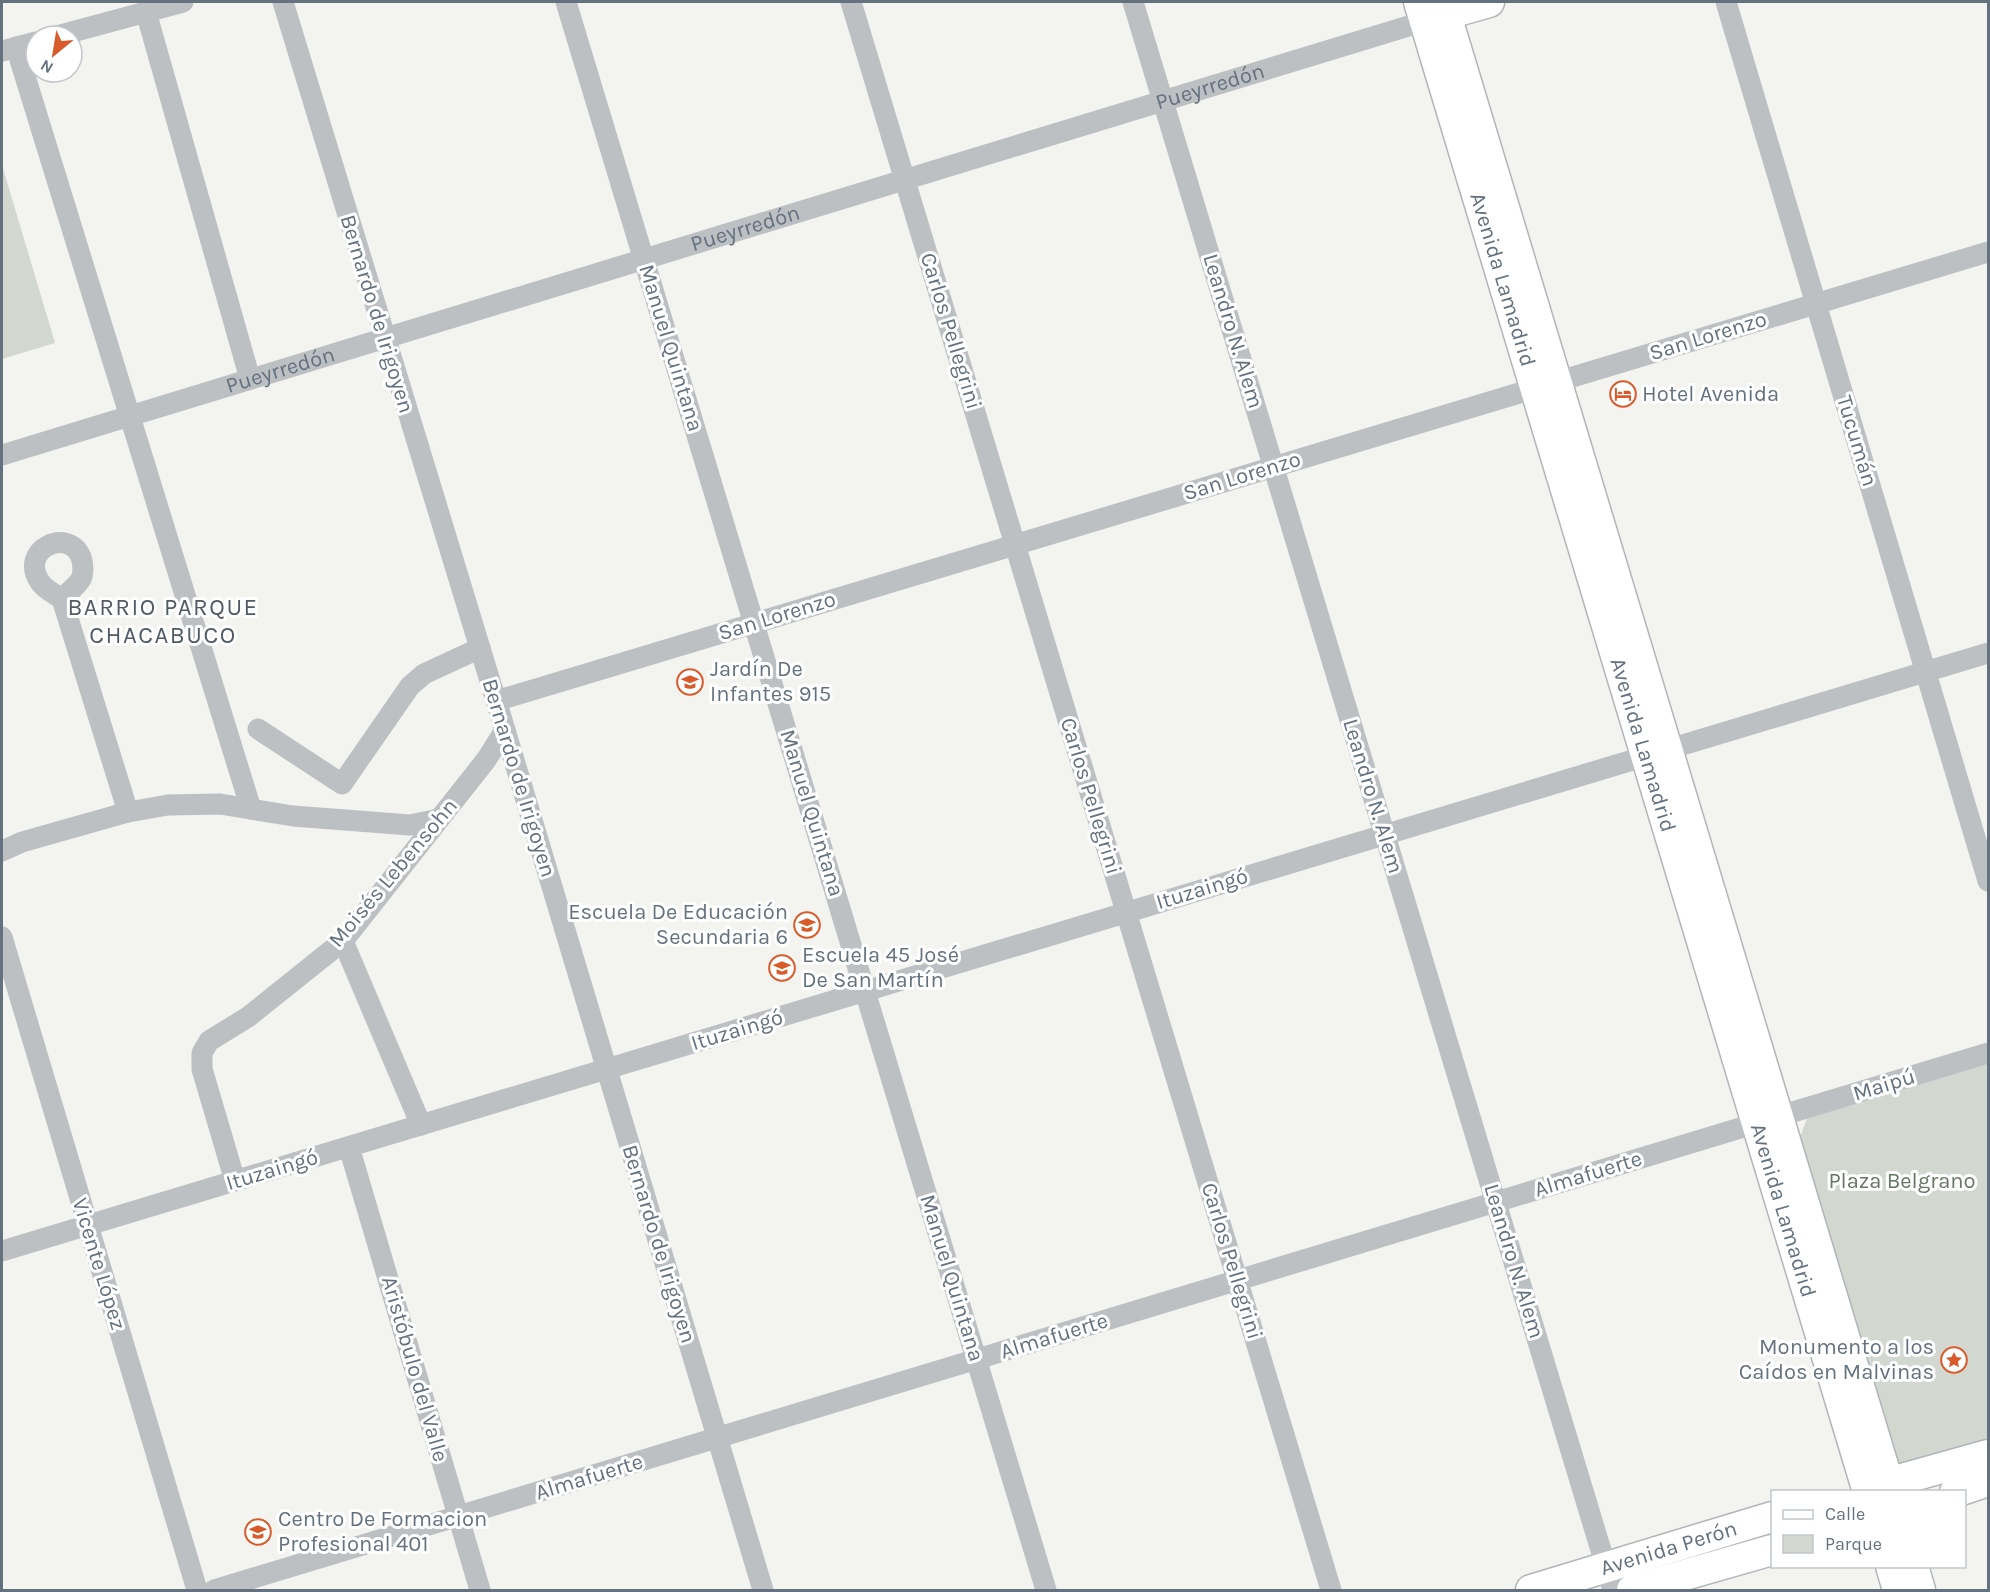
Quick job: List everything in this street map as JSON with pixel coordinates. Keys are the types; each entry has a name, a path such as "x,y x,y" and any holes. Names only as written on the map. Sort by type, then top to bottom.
{"main road":[{"name":"Pueyrredón","path":"1433,10 1490,2"},
{"name":"Avenida Lamadrid","path":"1433,10 1767,1120 1874,1489"},
{"path":"1874,1489 1989,1455"},
{"path":"1958,1490 1989,1481"},
{"name":"Avenida Perón","path":"1531,1590 1610,1579 1771,1518"},
{"name":"Avenida Perón","path":"1632,1590 1771,1551"},
{"path":"1892,1568 1898,1590"},
{"path":"1914,1568 1920,1590"}],"street":[{"path":"84,29 183,2"},
{"name":"Bernardo de Irigoyen","path":"283,2 505,730 763,1590"},
{"name":"Manuel Quintana","path":"567,2 1046,1590"},
{"name":"Carlos Pellegrini","path":"851,2 1331,1590"},
{"name":"Leandro N. Alem","path":"1133,2 1610,1579"},
{"name":"Tucumán","path":"1726,2 1989,881"},
{"name":"Pueyrredón","path":"2,455 1163,100 1433,10"},
{"path":"146,12 250,379"},
{"path":"24,45 9,49 130,416 251,809"},
{"name":"San Lorenzo","path":"496,701 1989,252"},
{"path":"62,599 128,812"},
{"path":"258,729 342,784 410,686 424,674 480,648"},
{"name":"Ituzaingó","path":"2,1251 1989,652"},
{"name":"Moisés Lebensohn","path":"235,1181 202,1069 202,1053 209,1041 248,1017 343,940 486,760 505,730"},
{"path":"2,851 22,842 128,812 168,805 220,804 293,816 410,825 439,819"},
{"name":"Vicente López","path":"2,937 196,1590"},
{"path":"343,940 421,1125"},
{"name":"Maipú","path":"1767,1120 1989,1053"},
{"name":"Almafuerte","path":"214,1590 1767,1120"},
{"name":"Aristóbulo del Valle","path":"349,1147 480,1590"}],"green space":[{"path":"2,165 55,343 2,359"},
{"name":"Plaza Belgrano","path":"1988,1063 1988,1443 1907,1467 1891,1458 1799,1140 1807,1118"}],"place":[{"name":"Hotel Avenida","path":"1623,394"},
{"name":"Jardín De Infantes 915","path":"690,682"},
{"name":"Escuela De Educación Secundaria 6","path":"807,925"},
{"name":"Escuela 45 José De San Martín","path":"782,968"},
{"name":"Monumento a los Caídos en Malvinas","path":"1954,1360"},
{"name":"Centro De Formacion Profesional 401","path":"258,1532"}],"district":[{"name":"BARRIO PARQUE CHACABUCO","path":"163,621"}]}
